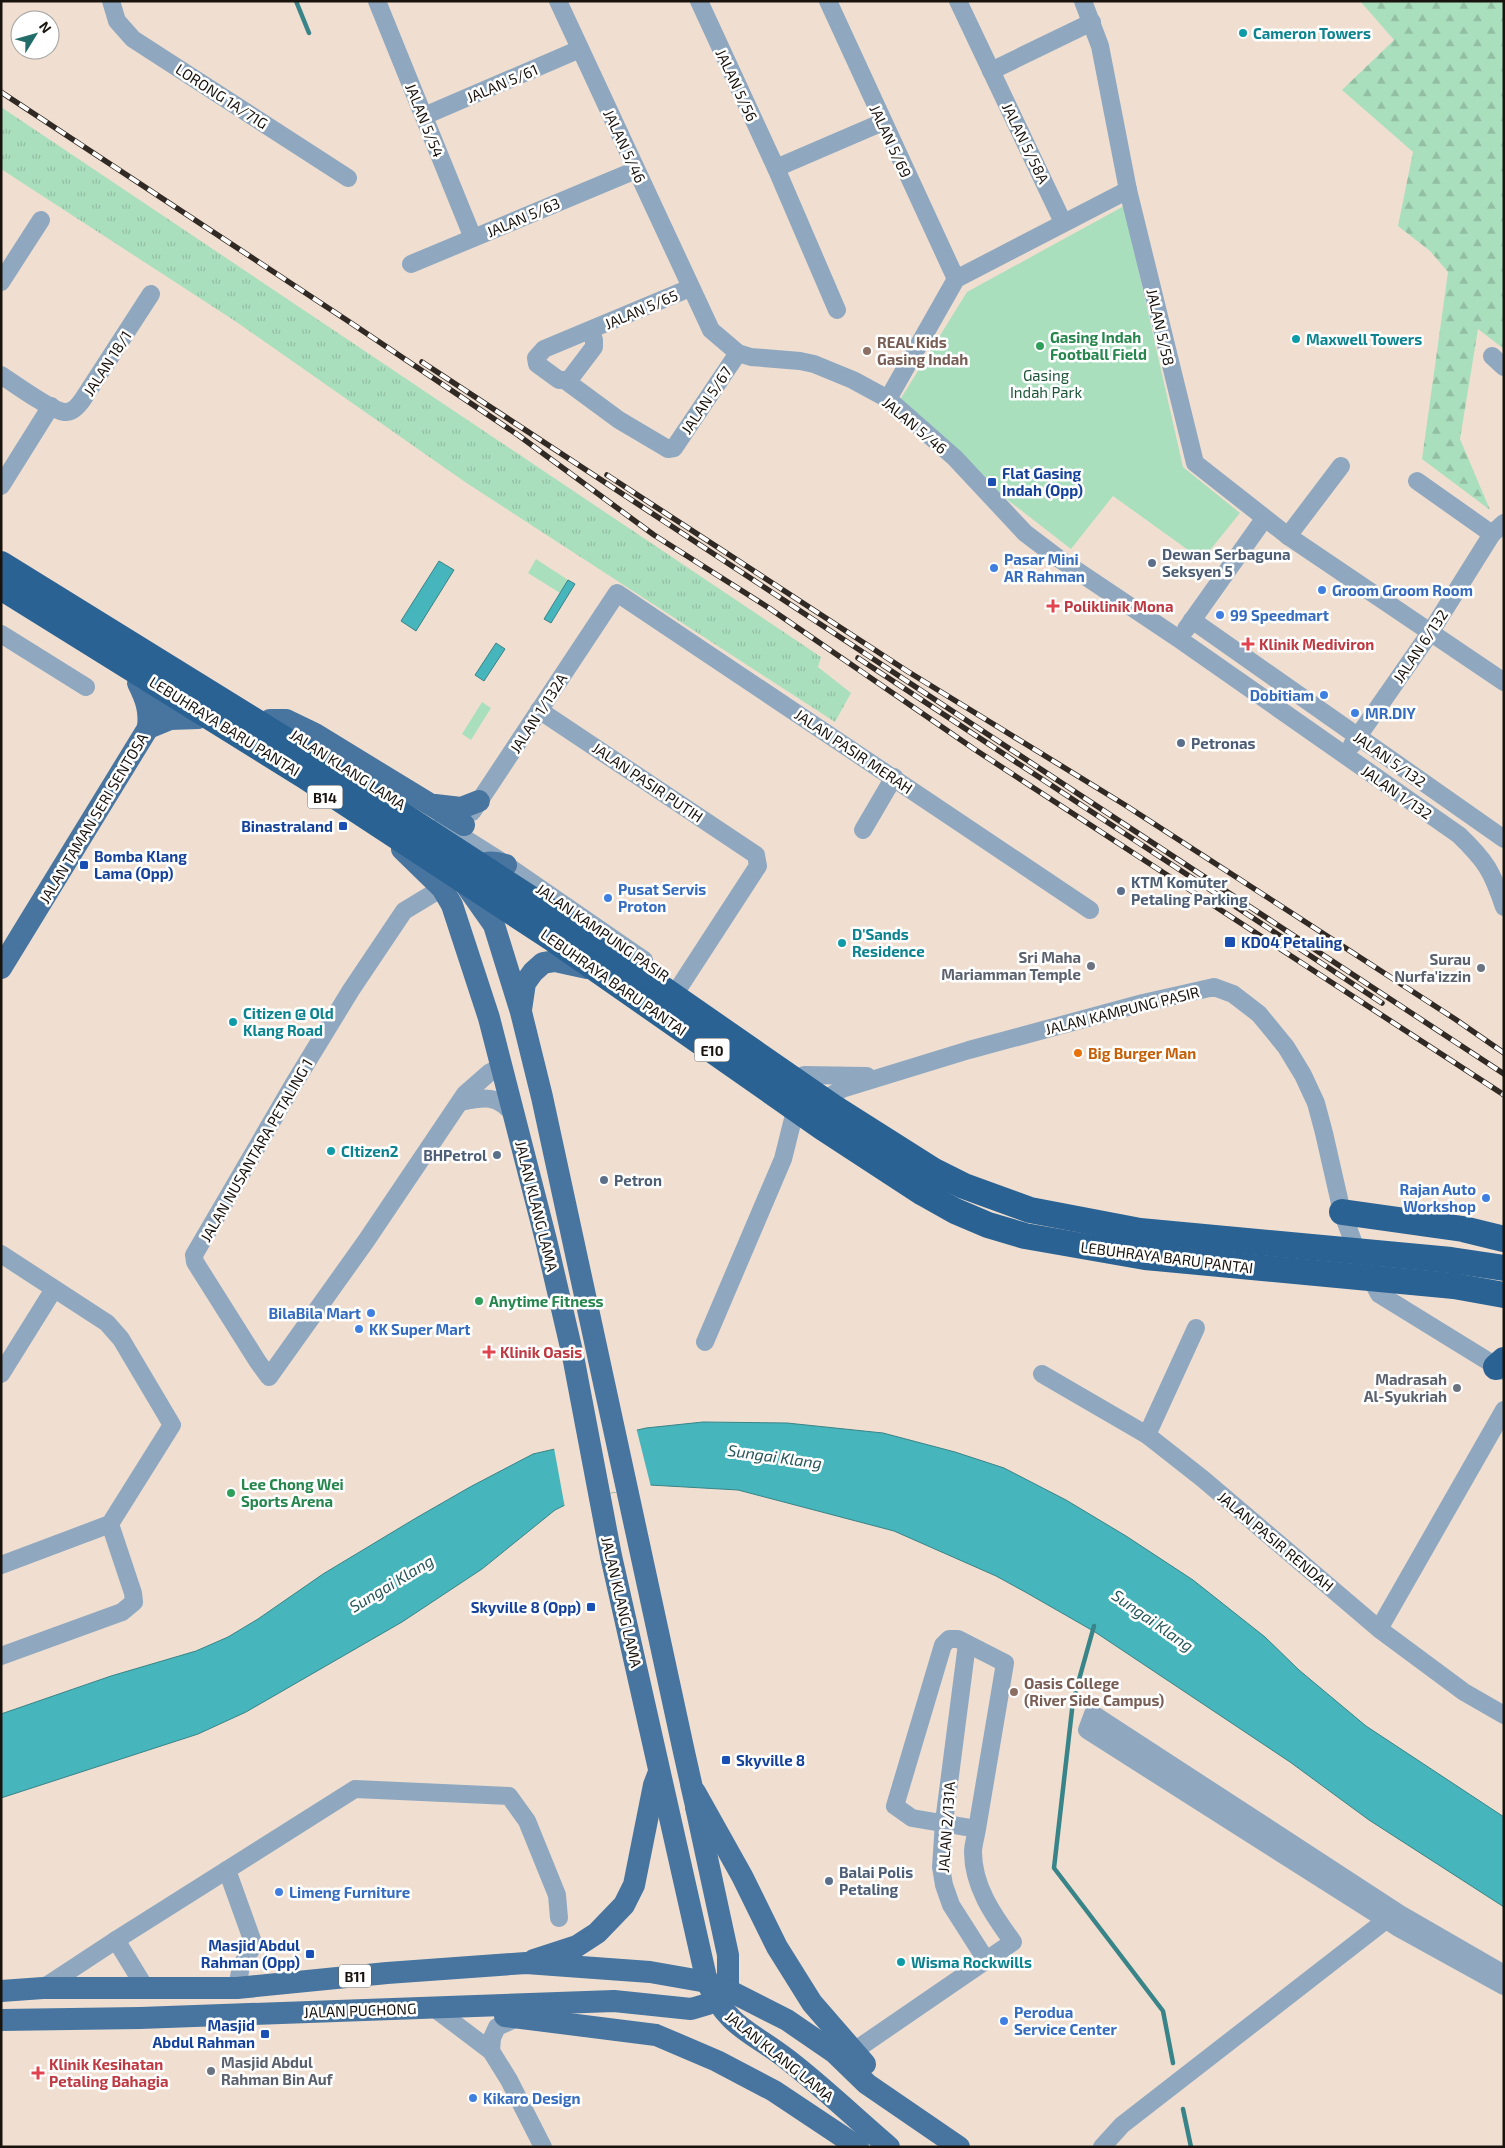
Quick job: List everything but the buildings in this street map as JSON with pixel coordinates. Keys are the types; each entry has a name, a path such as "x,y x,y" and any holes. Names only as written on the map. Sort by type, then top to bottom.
{"highway":[{"name":"LEBUHRAYA BARU PANTAI","path":"1,564 316,760 565,921 833,1107 934,1171 964,1186 1030,1210 1140,1231 1451,1260 1504,1268"},
{"name":"LEBUHRAYA BARU PANTAI","path":"1,587 303,775 556,941 822,1127 923,1193 955,1210 988,1225 1025,1236 1145,1257 1454,1286 1504,1295"},
{"path":"1342,1212 1463,1229 1504,1239"}],"main road":[{"name":"JALAN KLANG LAMA","path":"1,552 187,669 397,797 421,819 451,882 452,905 489,1018 546,1240 572,1356 610,1549 660,1769 717,1991 728,2017 742,2029 788,2060 889,2147"},
{"name":"JALAN KLANG LAMA","path":"1,597 166,701 198,718 368,823 407,853 451,882 494,926 521,1012 542,1097 728,1956 717,1991"},
{"name":"JALAN TAMAN SERI SENTOSA","path":"1,968 148,728 187,669"},
{"path":"138,683 149,708 148,728 170,719 198,718"},
{"path":"270,720 286,720 315,734 427,802 461,829 451,882 461,895 509,1064 514,1114"},
{"path":"427,802 453,809 462,808 479,801"},
{"path":"451,882 472,868 486,862 495,861 506,865"},
{"path":"521,1012 525,983 533,972 543,964 555,961 587,968"},
{"path":"526,1962 577,1946 597,1933 624,1906 634,1885 654,1785 660,1769"},
{"path":"691,1784 742,1876 776,1947 816,2010 871,2070 952,2142"},
{"name":"JALAN PUCHONG","path":"1,1991 43,1988 236,1988 526,1962 650,1972 717,1991"},
{"name":"JALAN KLANG LAMA","path":"717,1991 787,2020 835,2053 867,2084 952,2142"},
{"name":"JALAN PUCHONG","path":"1,2020 150,2018 465,2008 614,2001 691,2009 717,1991"},
{"path":"465,2008 517,2018 656,2035 718,2061 774,2091 858,2147"}],"street":[{"name":"LORONG 1A/71G","path":"111,1 118,21 133,39 348,178"},
{"name":"JALAN 5/54","path":"377,1 473,238"},
{"name":"JALAN 5/46","path":"558,1 709,328 738,353 751,357 814,364 853,380 888,399 955,458 1025,533 1071,568 1179,639 1264,699"},
{"name":"JALAN 5/56","path":"699,1 776,168 837,310"},
{"name":"JALAN 5/69","path":"828,1 956,279"},
{"name":"JALAN 5/58A","path":"958,1 1060,216"},
{"name":"JALAN 5/58","path":"1083,1 1100,46 1128,190 1193,460 1264,519 1504,682"},
{"path":"991,71 1092,22"},
{"name":"JALAN 5/61","path":"424,116 580,49"},
{"path":"776,168 883,122"},
{"name":"JALAN 5/63","path":"411,264 636,170"},
{"path":"888,399 956,279 1128,190"},
{"path":"1,282 41,220"},
{"name":"JALAN 5/65","path":"591,330 594,340 592,350 574,376 566,381 559,380 542,370 537,364 536,358 544,349 690,288"},
{"name":"JALAN 18/1","path":"51,406 63,412 77,407 151,294"},
{"name":"JALAN 5/67","path":"566,381 628,425 668,449 674,448 738,353"},
{"path":"1,376 51,406 1,486"},
{"path":"1288,536 1341,466"},
{"path":"1417,481 1498,529"},
{"path":"1179,639 1264,519"},
{"name":"JALAN 6/132","path":"1345,756 1430,633 1498,529"},
{"name":"JALAN 1/132A","path":"461,829 617,593"},
{"name":"JALAN PASIR MERAH","path":"617,593 1090,910"},
{"name":"JALAN 5/132","path":"1192,620 1504,839"},
{"path":"1,634 86,687"},
{"name":"JALAN 1/132","path":"1264,699 1466,841 1479,854 1493,876 1504,907"},
{"name":"JALAN PASIR PUTIH","path":"539,710 756,856 758,866 680,986"},
{"path":"862,830 894,777"},
{"name":"JALAN KAMPUNG PASIR","path":"397,797 461,829 506,865 607,934 814,1082 818,1092 815,1105"},
{"name":"JALAN NUSANTARA PETALING 1","path":"451,882 404,911 351,990 293,1085 194,1255 195,1262 269,1377 366,1241 460,1102"},
{"path":"607,934 590,931 581,937 576,945 578,956 587,968 794,1119 783,1159 705,1342"},
{"name":"JALAN KAMPUNG PASIR","path":"794,1119 809,1112 815,1105 842,1089 969,1050 1143,1003 1214,987 1223,989 1260,1014 1286,1047 1303,1075 1316,1103 1342,1212 1359,1257 1379,1294 1501,1366"},
{"path":"460,1102 476,1083 502,1066"},
{"name":"JALAN KAMPUNG PASIR","path":"804,1075 888,1076"},
{"path":"460,1102 484,1098 494,1099 506,1105 514,1114"},
{"path":"1,1254 107,1323 121,1339 172,1425 110,1524 1,1565"},
{"path":"1,1374 54,1289"},
{"path":"1147,1435 1196,1328"},
{"name":"JALAN PASIR RENDAH","path":"1042,1374 1147,1435 1203,1479 1379,1629 1464,1692 1504,1715"},
{"path":"1379,1629 1504,1410"},
{"path":"1,1656 122,1612 134,1602 133,1593 110,1524"},
{"path":"854,2051 1012,1942 985,1900 976,1876 973,1852 977,1829 1005,1663 958,1639 949,1639 943,1646 895,1806 912,1818 977,1829"},
{"name":"JALAN 2/131A","path":"967,1644 944,1822 941,1867 944,1885 958,1919 986,1960"},
{"path":"1504,1974 1394,1920 1093,1714 1088,1730 1394,1920 1504,1986"},
{"path":"43,1988 355,1789 509,1796 527,1821 557,1895 559,1918"},
{"path":"227,1870 254,1945 241,1966 236,1988"},
{"path":"1102,2147 1122,2126 1144,2108 1394,1920"},
{"path":"1114,2147 1394,1920"},
{"path":"116,1940 146,1989"},
{"path":"434,2008 491,2050 544,2147"},
{"path":"491,2050 492,2038 497,2027 517,2018"}],"green space":[{"path":"1360,1 1504,1 1504,349 1478,329 1460,439 1490,510 1422,459 1448,272 1430,251 1398,226 1413,152 1342,90 1394,40"},
{"path":"1,107 821,657 818,667 851,693 835,722 465,482 235,321 1,169"},
{"name":"Gasing Indah Park","path":"1124,206 1183,467 1240,513 1202,560 1113,496 1071,549 893,411 967,292"},
{"path":"536,559 568,580 560,593 528,573"},
{"path":"482,702 491,708 471,740 462,734"}],"water":[{"path":"439,561 454,570 416,631 401,621"},
{"path":"568,580 575,584 551,623 544,619"},
{"path":"496,643 505,649 484,681 475,675"},
{"name":"Sungai Klang","path":"703,1422 787,1423 883,1433 955,1452 1004,1468 1066,1500 1126,1536 1193,1580 1265,1637 1299,1670 1366,1726 1504,1817 1504,1907 1369,1820 1290,1762 1095,1632 996,1576 894,1531 738,1490 650,1485 575,1500 555,1510 482,1569 402,1622 246,1712 198,1734 1,1798 1,1714 111,1676 196,1651 228,1637 258,1619 323,1574 416,1518 533,1454 646,1428"}],"pier":[{"path":"636,1427 651,1487 610,1493 565,1508 554,1448"}],"waterway":[{"path":"296,1 309,33"},
{"path":"1094,1626 1073,1701 1054,1868 1163,2011 1173,2063"},
{"path":"1183,2109 1191,2147"}],"railway":[{"path":"1,92 518,435 654,535 769,608 974,749 1504,1095"},
{"path":"422,362 1504,1074"},
{"path":"607,475 907,671 1125,805 1455,1019 1504,1053"},
{"path":"858,658 1382,1003"}],"place":[{"name":"Cameron Towers","path":"1243,33"},
{"name":"Maxwell Towers","path":"1296,339"},
{"name":"Gasing Indah Football Field","path":"1040,346"},
{"name":"REAL Kids Gasing Indah","path":"867,351"},
{"name":"Flat Gasing Indah (Opp)","path":"992,482"},
{"name":"Dewan Serbaguna Seksyen 5","path":"1152,563"},
{"name":"Pasar Mini AR Rahman","path":"994,568"},
{"name":"Groom Groom Room","path":"1322,590"},
{"name":"Poliklinik Mona","path":"1053,606"},
{"name":"99 Speedmart","path":"1220,615"},
{"name":"Klinik Mediviron","path":"1248,644"},
{"name":"Dobitiam","path":"1324,695"},
{"name":"MR.DIY","path":"1355,713"},
{"name":"Petronas","path":"1181,743"},
{"name":"Binastraland","path":"343,826"},
{"name":"Bomba Klang Lama (Opp)","path":"84,865"},
{"name":"KTM Komuter Petaling Parking","path":"1121,891"},
{"name":"Pusat Servis Proton","path":"608,898"},
{"name":"KD04 Petaling","path":"1230,942"},
{"name":"D'Sands Residence","path":"842,943"},
{"name":"Sri Maha Mariamman Temple","path":"1091,966"},
{"name":"Surau Nurfa'izzin","path":"1481,968"},
{"name":"Citizen @ Old Klang Road","path":"233,1022"},
{"name":"Big Burger Man","path":"1078,1053"},
{"name":"CItizen2","path":"331,1151"},
{"name":"BHPetrol","path":"497,1155"},
{"name":"Petron","path":"604,1180"},
{"name":"Rajan Auto Workshop","path":"1486,1198"},
{"name":"Anytime Fitness","path":"479,1301"},
{"name":"BilaBila Mart","path":"371,1313"},
{"name":"KK Super Mart","path":"359,1329"},
{"name":"Klinik Oasis","path":"489,1352"},
{"name":"Madrasah Al-Syukriah","path":"1457,1388"},
{"name":"Lee Chong Wei Sports Arena","path":"231,1493"},
{"name":"Skyville 8 (Opp)","path":"591,1607"},
{"name":"Oasis College (River Side Campus)","path":"1014,1692"},
{"name":"Skyville 8","path":"726,1760"},
{"name":"Balai Polis Petaling","path":"829,1881"},
{"name":"Limeng Furniture","path":"279,1892"},
{"name":"Masjid Abdul Rahman (Opp)","path":"310,1954"},
{"name":"Wisma Rockwills","path":"901,1962"},
{"name":"Perodua Service Center","path":"1004,2021"},
{"name":"Masjid Abdul Rahman","path":"265,2034"},
{"name":"Masjid Abdul Rahman Bin Auf","path":"211,2071"},
{"name":"Klinik Kesihatan Petaling Bahagia","path":"38,2073"},
{"name":"Kikaro Design","path":"473,2098"}]}
